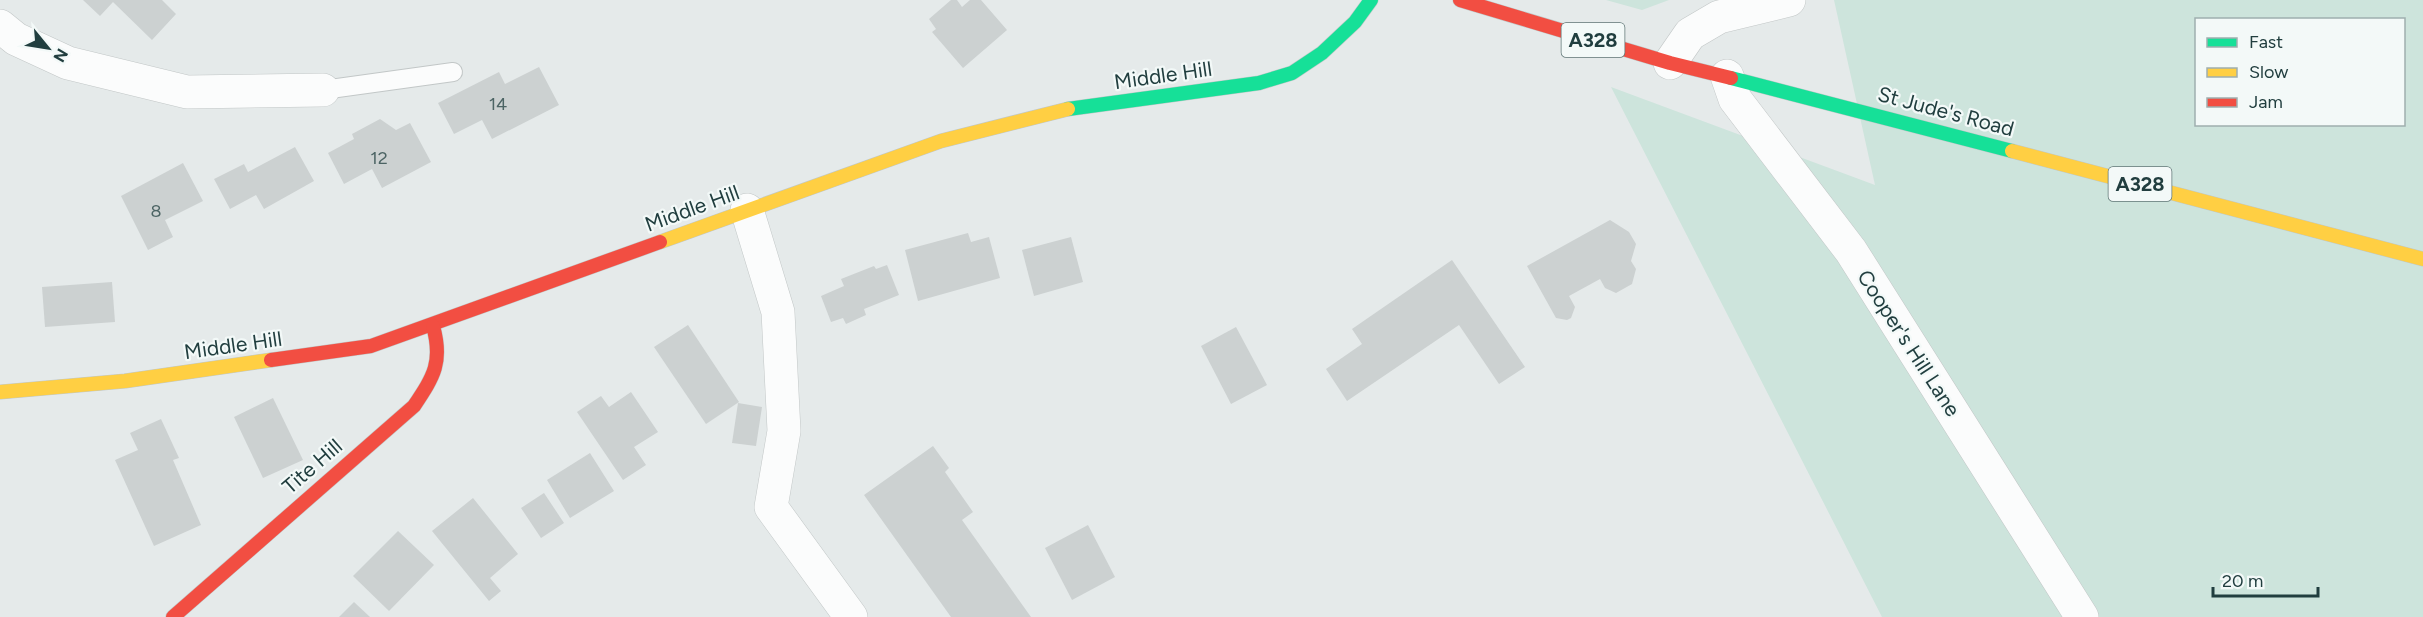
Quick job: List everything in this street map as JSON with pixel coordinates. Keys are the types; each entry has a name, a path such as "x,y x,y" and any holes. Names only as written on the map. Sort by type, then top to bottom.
{"street":[{"name":"Middle Hill","path":"0,392 125,381 371,346 434,326 941,141 1062,110 1259,82 1292,73 1322,53 1354,22 1371,0"},
{"name":"St Jude's Road","path":"1460,0 1670,63 2423,259"},
{"path":"1670,63 1690,34 1719,17 1789,0"},
{"path":"0,26 16,39 68,63 187,92 323,90"},
{"name":"Cooper's Hill Lane","path":"1727,76 1735,99 1851,251 2082,617"},
{"path":"747,210 778,312 784,431 771,507 851,617"},
{"name":"Tite Hill","path":"173,617 414,406 440,362 439,345 434,326"}],"lane":[{"path":"323,90 453,72"}],"green space":[{"path":"1606,0 1669,0 1642,10"},
{"path":"1834,0 2423,0 2423,617 1882,617 1611,87 1875,185"}],"building":[{"path":"83,0 162,0 176,14 152,40 113,2 100,16"},
{"path":"951,0 957,0 962,7 970,0 981,0 1007,30 963,68 932,32 936,29 929,19"},
{"path":"539,67 559,105 492,139 482,120 454,134 438,103 499,72 505,84"},
{"path":"380,119 396,130 410,123 431,162 382,188 372,169 344,184 328,153 354,139 352,134"},
{"path":"295,147 314,181 264,209 256,195 230,209 214,179 244,164 248,172"},
{"path":"183,163 203,201 165,220 173,237 148,250 121,196"},
{"path":"1610,220 1629,232 1636,244 1631,261 1636,269 1632,284 1616,293 1605,288 1600,279 1569,296 1575,307 1571,318 1567,320 1556,318 1527,266"},
{"path":"968,233 971,242 989,237 1000,278 918,301 905,250"},
{"path":"1071,237 1083,282 1034,296 1022,250"},
{"path":"1452,260 1525,367 1499,384 1459,325 1347,401 1326,369 1362,344 1352,329"},
{"path":"887,265 899,295 864,309 866,315 846,324 843,318 831,322 821,296 844,286 841,279 874,266 876,269"},
{"path":"112,282 115,322 45,327 42,287"},
{"path":"688,325 739,402 706,424 654,347"},
{"path":"1236,327 1267,385 1231,404 1201,346"},
{"path":"631,392 658,432 634,447 646,465 623,480 577,412 601,396 609,407"},
{"path":"273,398 303,460 263,478 234,417"},
{"path":"738,403 762,407 756,446 732,443"},
{"path":"161,419 179,458 173,460 201,525 154,546 115,460 138,450 130,433"},
{"path":"933,446 949,468 945,472 973,512 962,520 1031,617 951,617 864,495"},
{"path":"590,453 614,491 570,518 547,480"},
{"path":"544,493 564,523 541,538 521,508"},
{"path":"473,498 518,554 490,578 501,591 489,601 432,531"},
{"path":"1088,525 1115,577 1072,600 1045,548"},
{"path":"398,531 434,565 389,611 353,576"},
{"path":"354,602 370,617 339,617"}],"traffic: fast":[{"path":"1068,109 1259,83 1292,73 1322,53 1355,22 1371,0"},
{"path":"1731,78 2012,151"}],"traffic: slow":[{"path":"660,242 941,141 1068,109"},
{"path":"2012,151 2423,259"},
{"path":"0,392 125,381 271,360"}],"traffic: jam":[{"path":"1460,0 1670,63 1731,78"},
{"path":"271,360 371,346 660,242"},
{"path":"173,617 414,406 435,368 437,349 433,326"}]}
